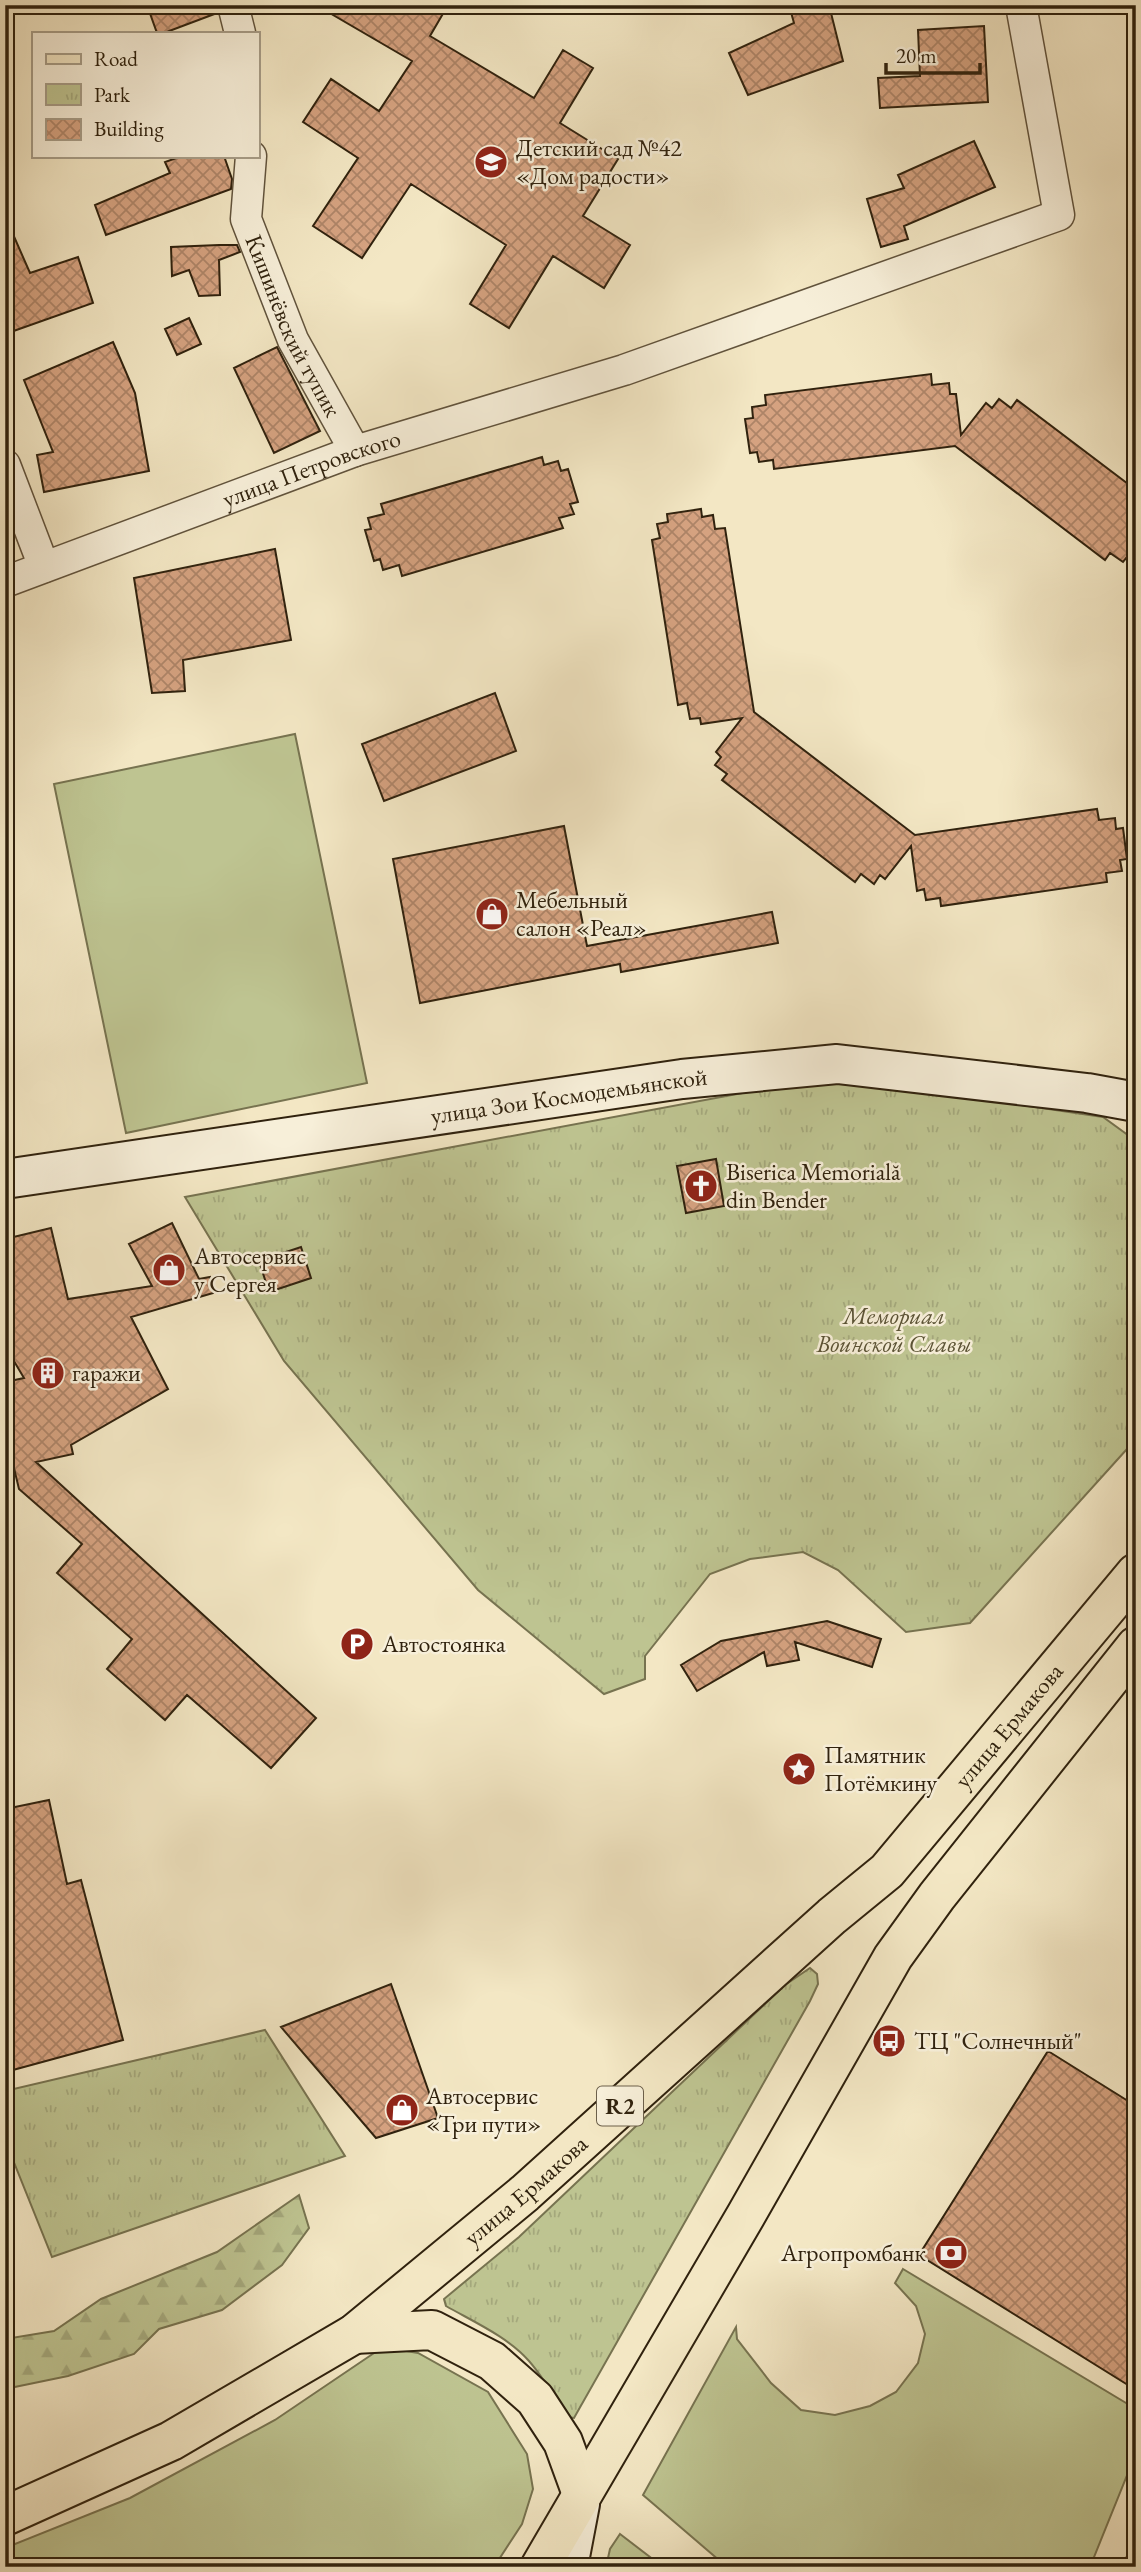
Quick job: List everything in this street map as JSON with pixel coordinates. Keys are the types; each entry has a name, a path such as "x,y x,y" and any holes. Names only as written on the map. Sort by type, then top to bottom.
{"main road":[{"name":"улица Ермакова","path":"5,2515 171,2441 354,2334 525,2193 781,1961 887,1871 1136,1573"},
{"name":"улица Ермакова","path":"540,2567 767,2180 893,1957 937,1896 1136,1646"},
{"path":"354,2334 432,2330 492,2361 535,2399 563,2442 582,2494"}],"street":[{"path":"233,5 240,32"},
{"name":"улица Петровского","path":"5,582 355,451 624,370 1059,215 1021,5"},
{"name":"Кишинёвский тупик","path":"251,158 246,219 293,340 355,451"},
{"path":"5,466 44,567"},
{"name":"улица Зои Космодемьянской","path":"5,1179 682,1079 837,1064 1087,1093 1136,1102"},
{"path":"568,2567 582,2494"}],"green space":[{"path":"295,734 367,1083 126,1133 54,784"},
{"name":"Мемориал Воинской Славы","path":"828,1077 1103,1117 1136,1141 1136,1439 970,1623 906,1632 838,1570 803,1552 750,1559 710,1574 645,1656 645,1679 604,1694 478,1590 284,1361 185,1197"},
{"path":"810,1968 817,1974 818,1984 810,2001 574,2418 566,2417 540,2374 521,2352 490,2330 446,2306 444,2299 519,2237 785,1985"},
{"path":"265,2030 345,2156 52,2257 5,2140 5,2091"},
{"path":"299,2195 309,2228 282,2265 222,2310 159,2329 134,2354 68,2376 5,2389 5,2339 54,2331 101,2299 217,2252"},
{"path":"903,2269 1136,2409 1136,2453 1090,2567 727,2567 643,2495 736,2327 737,2339 771,2383 801,2410 835,2415 870,2406 896,2392 918,2363 925,2334 916,2306 895,2283"},
{"path":"383,2347 418,2353 488,2392 527,2454 533,2489 522,2524 494,2567 5,2567 5,2548 130,2498 275,2420"},
{"path":"620,2534 663,2567 606,2567 610,2549"},
{"path":"1136,2536 1136,2567 1122,2567"}],"building":[{"path":"147,5 216,5 217,13 167,32 157,32"},
{"path":"316,5 448,5 430,36 534,98 563,50 593,68 560,123 618,159 583,216 630,245 604,288 553,256 509,328 470,304 506,245 411,184 362,258 313,226 358,158 303,122 331,79 379,111 412,61"},
{"path":"789,5 829,5 843,61 748,95 729,53 794,23"},
{"path":"984,26 988,102 880,108 878,78 920,76 918,30"},
{"path":"974,141 995,187 904,226 908,239 881,247 867,199 904,188 898,175"},
{"path":"176,158 225,158 232,179 231,189 106,235 95,205 170,173 165,162"},
{"path":"5,216 30,273 78,257 93,303 5,334"},
{"path":"237,245 240,252 219,260 220,295 199,296 189,270 172,276 171,247"},
{"path":"189,318 201,344 177,355 165,329"},
{"path":"113,342 135,393 149,471 44,492 37,455 53,452 24,380"},
{"path":"277,347 320,431 274,453 234,368"},
{"path":"931,374 932,385 949,383 950,394 956,394 961,435 986,403 992,408 999,399 1011,408 1017,400 1136,490 1136,546 1123,562 1110,553 1105,560 955,446 774,469 773,460 759,462 757,452 750,453 745,419 753,418 752,407 766,405 765,395"},
{"path":"542,457 544,465 558,461 561,471 568,469 578,502 570,504 574,514 559,518 563,528 402,576 399,565 383,570 380,559 374,561 365,530 371,529 368,518 384,514 381,504"},
{"path":"701,509 702,517 713,515 715,529 725,528 754,712 915,835 1097,809 1099,820 1115,818 1116,829 1123,828 1127,859 1120,860 1122,871 1106,873 1107,882 941,906 940,898 926,900 924,889 917,891 911,846 885,879 880,875 874,884 861,874 855,882 722,780 727,774 715,765 721,757 716,752 742,718 701,724 700,718 690,719 687,703 678,705 652,540 660,538 657,524 668,522 667,514"},
{"path":"275,549 291,640 183,660 185,691 152,693 134,578"},
{"path":"495,693 516,751 384,801 362,744"},
{"name":"Мебельный салон «Реал»","path":"564,826 587,946 772,912 778,943 621,972 620,964 420,1003 393,859"},
{"name":"Biserica Memorială din Bender","path":"716,1159 724,1206 686,1213 677,1166"},
{"path":"172,1223 199,1279 210,1277 213,1293 131,1317 168,1389 71,1445 73,1454 36,1462 316,1718 271,1768 187,1695 165,1720 107,1669 132,1639 57,1573 82,1544 19,1489 5,1431 5,1382 24,1378 5,1346 5,1239 51,1228 68,1299 152,1286 129,1244"},
{"path":"301,1247 311,1278 269,1292 259,1261"},
{"path":"827,1621 881,1639 872,1667 795,1642 799,1660 767,1666 764,1652 697,1691 681,1665 721,1641"},
{"path":"49,1800 67,1884 81,1880 123,2040 13,2070 5,2042 5,1809"},
{"path":"391,1984 438,2118 376,2138 281,2027"},
{"path":"1048,2051 1136,2106 1136,2390 919,2255"}],"place":[{"name":"Детский сад №42 «Дом радости»","path":"491,162"},
{"name":"Мебельный салон «Реал»","path":"492,914"},
{"name":"Biserica Memorială din Bender","path":"701,1186"},
{"name":"Автосервис у Сергея","path":"169,1270"},
{"name":"гаражи","path":"48,1373"},
{"name":"Автостоянка","path":"357,1644"},
{"name":"Памятник Потёмкину","path":"799,1769"},
{"name":"ТЦ \"Солнечный\"","path":"889,2041"},
{"name":"Автосервис «Три пути»","path":"402,2110"},
{"name":"Агропромбанк","path":"951,2253"}]}
